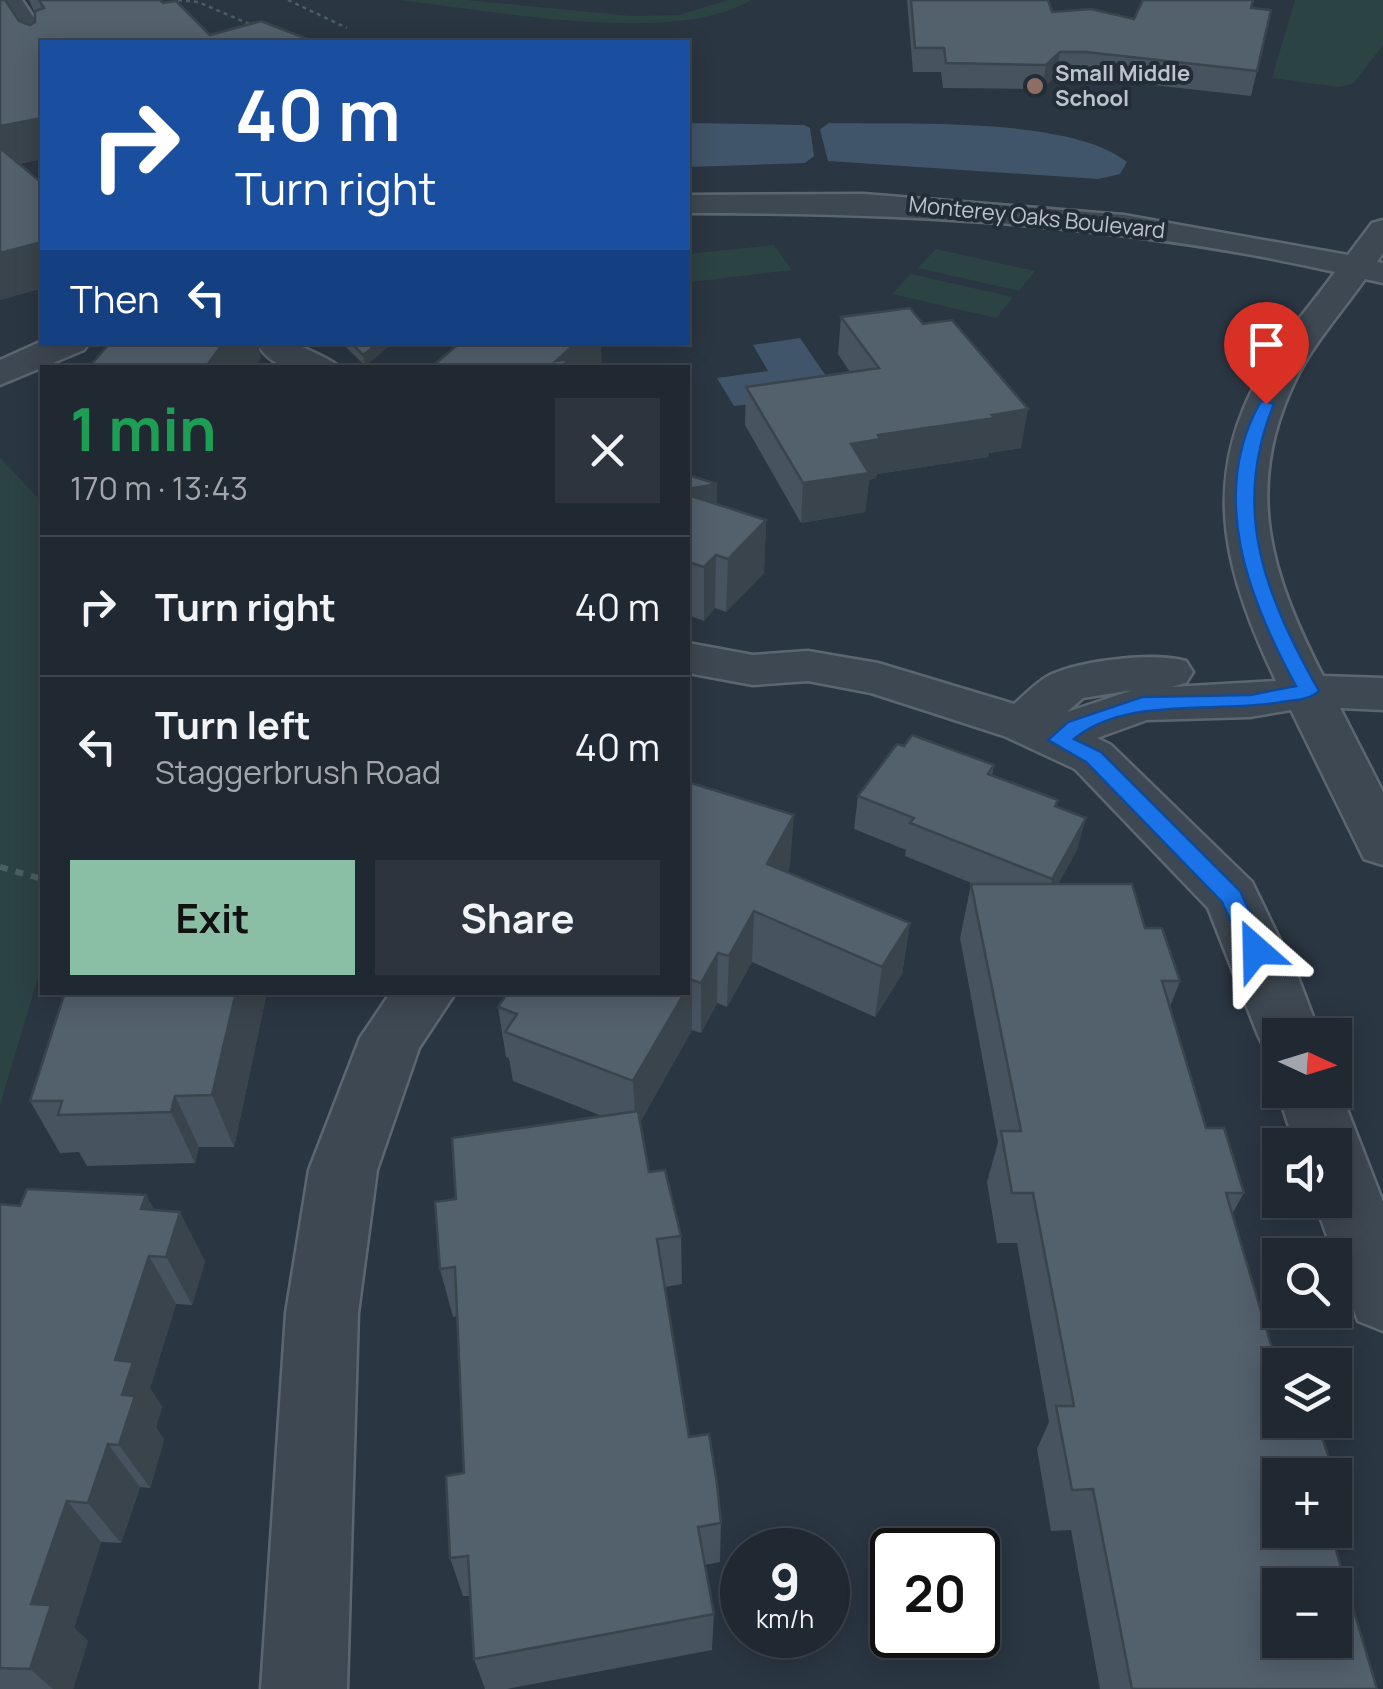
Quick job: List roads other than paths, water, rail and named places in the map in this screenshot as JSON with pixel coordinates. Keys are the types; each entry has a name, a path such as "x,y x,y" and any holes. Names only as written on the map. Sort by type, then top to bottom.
{"street":[{"path":"13,5 39,45"},
{"path":"0,46 39,45"},
{"name":"Monterey Oaks Boulevard","path":"690,184 845,182 1027,192 1164,208 1376,254"},
{"name":"Monterey Oaks Boulevard","path":"690,204 861,202 1042,214 1376,254"},
{"path":"1376,254 1277,378 1254,433 1244,494 1253,570 1281,640 1383,845"},
{"path":"0,340 40,324"},
{"path":"0,374 64,345"},
{"path":"275,345 292,360 311,365"},
{"path":"690,658 753,670 808,666 846,672 1040,732 1093,757 1232,897 1283,1018"},
{"path":"1040,732 1076,727 1142,704 1250,702 1309,691 1383,694"},
{"path":"304,1689 322,1313 344,1170 391,1038 424,995"},
{"path":"1352,1210 1383,1297"}],"water":[{"path":"690,123 804,125 810,128 814,156 805,163 690,167"},
{"path":"829,123 1027,130 1101,147 1127,162 1120,174 1098,179 828,161 820,129"},
{"path":"800,338 837,392 734,406 717,378 768,371 753,345"}],"place":[{"name":"Small Middle School","path":"1035,86"}]}
